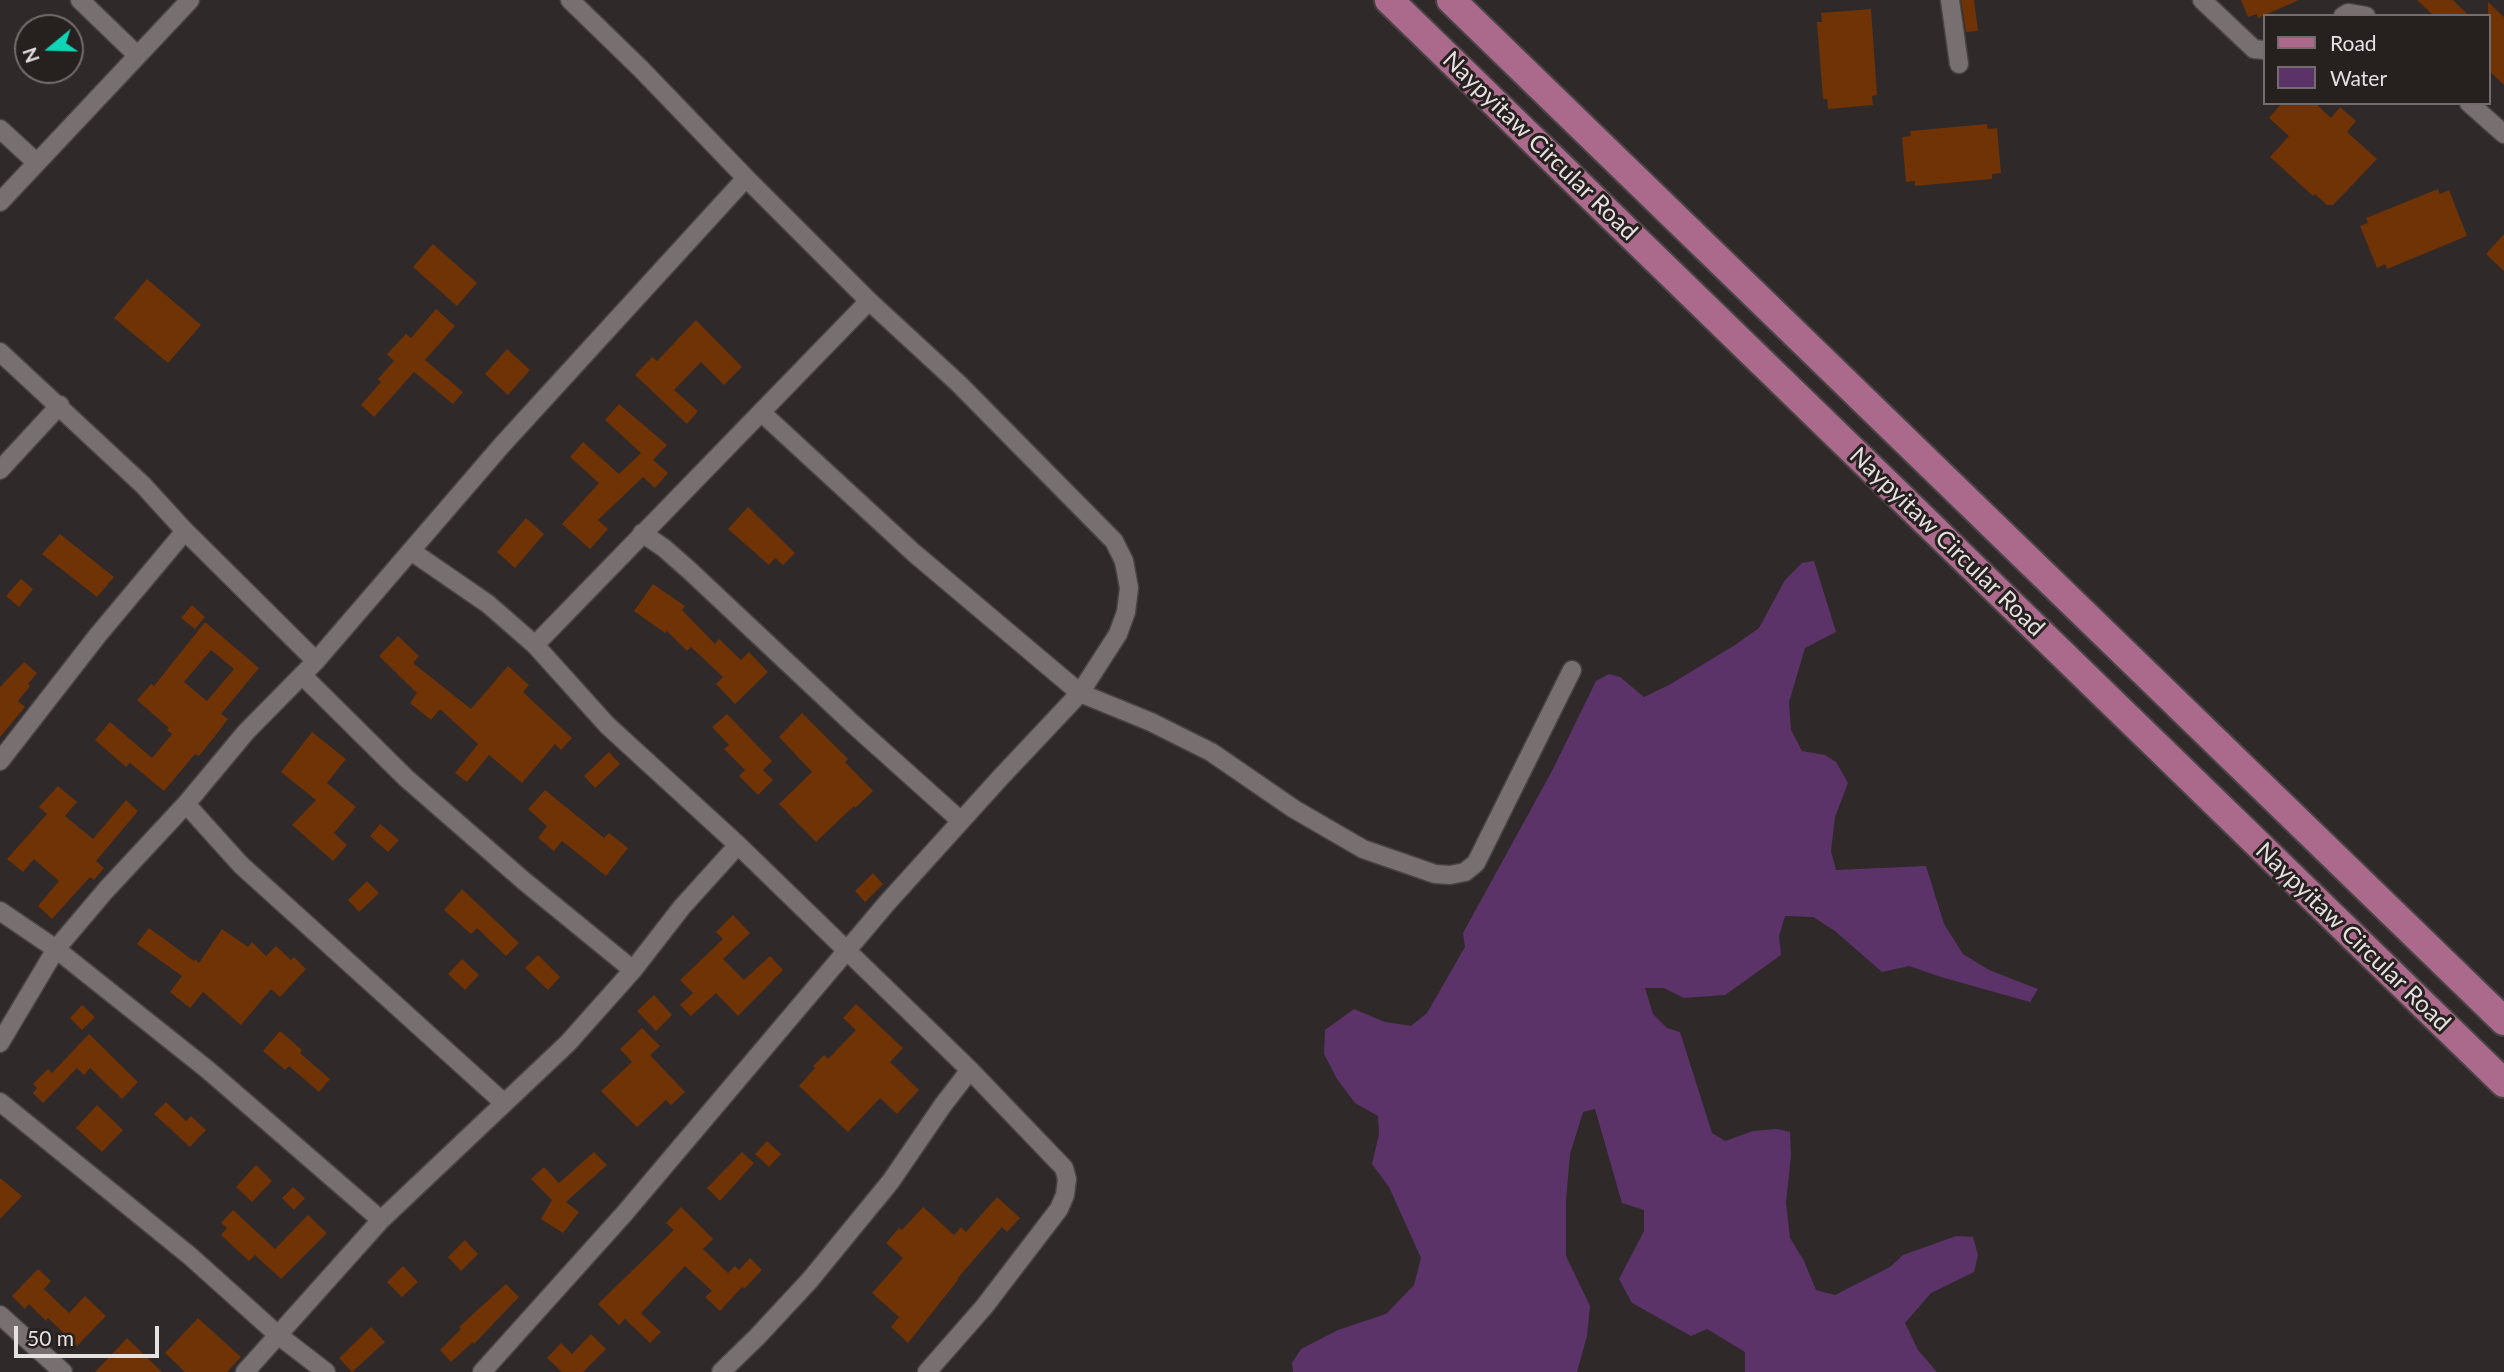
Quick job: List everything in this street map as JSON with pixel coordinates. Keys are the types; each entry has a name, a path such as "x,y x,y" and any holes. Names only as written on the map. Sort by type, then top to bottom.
{"main road":[{"name":"Naypyitaw Circular Road","path":"1389,0 2504,1083"},
{"path":"1451,0 2504,1021"}],"street":[{"path":"80,0 137,55"},
{"path":"0,202 190,0"},
{"path":"482,1372 624,1214 961,821 1080,693 1118,634 1126,612 1129,588 1124,561 1114,541 959,384 869,301 570,0"},
{"path":"1950,0 1959,64"},
{"path":"2202,0 2254,49 2262,50"},
{"path":"2471,105 2504,134"},
{"path":"0,129 36,162"},
{"path":"0,1043 56,949 106,890 186,804 246,732 316,660 512,435 746,178"},
{"path":"535,645 869,301"},
{"path":"0,352 143,485 185,531 316,660"},
{"path":"0,470 60,405"},
{"path":"762,413 914,553 1080,693 1151,722 1211,752 1294,809 1363,849 1435,874 1465,872 1476,863 1572,670"},
{"path":"0,761 185,531"},
{"path":"642,533 664,548 854,726 961,821"},
{"path":"411,551 488,604 535,645 607,726 738,845 970,1070 1064,1168 1067,1179 1065,1195 1059,1209 984,1307 928,1372"},
{"path":"302,675 405,778 524,881 633,970"},
{"path":"186,804 242,865 504,1103"},
{"path":"245,1372 381,1220 568,1043 738,845"},
{"path":"0,911 56,949 208,1070 381,1220"},
{"path":"721,1372 810,1280 891,1181 970,1070"},
{"path":"0,1102 190,1256 278,1335 326,1372"},
{"path":"0,1315 63,1372"}],"water":[{"path":"1814,561 1836,632 1805,648 1789,702 1791,730 1802,751 1825,755 1836,762 1848,783 1835,817 1831,851 1836,870 1926,866 1944,924 1963,954 1989,970 2038,989 2030,1002 1909,966 1882,972 1835,931 1813,917 1785,916 1779,936 1781,955 1725,995 1684,998 1664,988 1645,988 1653,1014 1667,1028 1680,1032 1712,1133 1725,1141 1753,1131 1777,1129 1790,1132 1791,1156 1786,1203 1790,1238 1804,1261 1816,1290 1835,1295 1890,1267 1903,1255 1956,1236 1973,1237 1978,1255 1974,1272 1931,1293 1905,1323 1918,1350 1937,1372 1745,1372 1745,1352 1707,1329 1691,1336 1632,1303 1619,1279 1644,1231 1644,1210 1622,1203 1595,1109 1583,1112 1570,1154 1566,1201 1566,1256 1590,1306 1587,1336 1577,1372 1293,1372 1292,1363 1301,1349 1338,1330 1386,1314 1414,1285 1421,1258 1389,1187 1372,1164 1379,1134 1378,1116 1355,1103 1337,1079 1324,1054 1325,1030 1354,1009 1385,1022 1411,1026 1427,1013 1465,947 1463,933 1552,771 1596,681 1609,674 1620,677 1644,697 1669,685 1759,628 1785,580 1802,563"}],"building":[{"path":"1961,0 1974,0 1978,31 1966,32"},
{"path":"2241,0 2299,0 2258,18 2257,14 2248,17"},
{"path":"2417,0 2453,0 2467,14 2432,14"},
{"path":"2488,2 2504,17 2504,85 2490,72"},
{"path":"1871,9 1877,95 1872,96 1873,105 1828,109 1827,99 1823,99 1817,22 1822,22 1821,13"},
{"path":"2280,105 2317,105 2331,118 2340,107 2356,121 2347,132 2377,159 2333,205 2327,205 2315,194 2313,196 2270,157 2289,136 2269,118"},
{"path":"1987,124 1988,129 1997,128 2001,173 1992,174 1992,179 1915,186 1915,181 1906,182 1902,137 1911,136 1910,131"},
{"path":"2438,189 2440,194 2449,190 2467,236 2387,269 2385,264 2377,268 2360,226 2368,223 2366,218"},
{"path":"2504,234 2504,271 2486,254"},
{"path":"433,244 477,283 457,306 413,267"},
{"path":"147,279 201,325 168,363 114,318"},
{"path":"436,309 455,326 425,360 463,392 453,404 414,372 374,417 361,405 381,382 378,379 394,361 387,354 406,334 411,338"},
{"path":"696,320 742,367 724,385 701,362 674,390 698,411 687,424 635,375 652,357 657,361"},
{"path":"507,349 530,370 508,395 485,374"},
{"path":"619,404 667,445 653,460 668,473 655,488 643,477 598,520 608,529 590,549 562,524 599,483 570,457 583,442 619,474 641,453 605,420"},
{"path":"748,507 795,553 783,565 775,558 769,565 728,529"},
{"path":"526,518 544,534 515,568 497,552"},
{"path":"60,534 114,577 97,597 42,554"},
{"path":"21,579 33,589 19,607 6,596"},
{"path":"653,584 685,606 682,610 715,644 719,639 741,660 749,652 768,672 735,704 716,684 723,677 691,647 687,651 667,631 665,633 634,611"},
{"path":"192,605 205,617 195,629 181,618"},
{"path":"205,622 259,668 221,714 228,719 215,736 199,756 195,754 164,791 130,763 126,767 95,740 110,722 152,758 172,734 167,730 169,728 137,700 151,684 154,686","holes":["211,650 234,669 207,701 184,682"]},
{"path":"398,636 419,656 413,663 471,709 508,666 529,685 523,692 572,738 561,750 555,744 522,783 489,755 467,782 455,773 478,744 440,709 431,720 410,703 417,693 379,656"},
{"path":"24,662 37,673 18,701 25,707 0,737 0,687"},
{"path":"802,713 848,759 845,762 873,791 816,842 779,804 812,772 779,737"},
{"path":"727,714 772,761 763,770 773,780 758,795 739,776 745,770 724,749 729,745 712,727"},
{"path":"312,732 346,759 327,783 356,807 334,833 347,845 333,861 292,825 316,800 281,772"},
{"path":"609,752 620,764 595,788 584,776"},
{"path":"58,786 77,802 65,816 93,839 126,800 138,811 96,861 104,868 94,880 90,877 52,919 38,906 59,881 34,859 23,872 7,859 47,814 39,807"},
{"path":"545,790 604,838 609,833 628,848 606,876 562,841 554,851 538,838 547,826 528,809"},
{"path":"380,824 399,840 388,852 370,836"},
{"path":"873,873 883,884 865,902 855,891"},
{"path":"367,881 379,893 359,912 348,900"},
{"path":"462,889 519,943 506,956 477,928 471,934 444,910"},
{"path":"733,915 750,933 723,959 744,980 770,956 783,970 738,1016 716,993 691,1016 680,1005 693,993 680,980 723,939 716,932"},
{"path":"149,928 199,963 222,929 248,947 252,942 266,956 276,946 291,960 294,957 306,969 280,997 271,989 241,1025 203,992 190,1008 170,992 182,976 137,944"},
{"path":"538,955 560,977 548,990 525,968"},
{"path":"462,959 479,975 465,990 448,974"},
{"path":"654,995 672,1015 656,1031 637,1011"},
{"path":"856,1004 903,1048 890,1062 919,1090 897,1114 880,1098 848,1132 799,1086 824,1055 828,1059 856,1030 843,1018"},
{"path":"82,1005 95,1017 82,1030 70,1018"},
{"path":"642,1028 660,1046 650,1055 685,1092 671,1105 666,1100 637,1127 601,1091 632,1062 620,1049"},
{"path":"280,1031 330,1079 319,1092 289,1066 285,1070 263,1051"},
{"path":"89,1034 138,1082 122,1099 90,1068 84,1075 77,1068 43,1103 33,1093 37,1088 33,1084 48,1069 52,1073"},
{"path":"166,1102 186,1121 191,1116 206,1130 190,1147 154,1114"},
{"path":"97,1105 123,1130 102,1152 76,1128"},
{"path":"767,1141 781,1154 769,1167 755,1154"},
{"path":"594,1152 607,1165 566,1202 579,1212 563,1233 541,1219 552,1200 531,1179 544,1167 559,1183"},
{"path":"742,1152 754,1163 720,1201 707,1188"},
{"path":"256,1165 272,1181 252,1202 236,1187"},
{"path":"0,1178 22,1196 0,1219"},
{"path":"293,1187 305,1198 294,1210 282,1198"},
{"path":"997,1197 1020,1218 1007,1232 1002,1227 957,1279 908,1343 891,1327 899,1317 872,1293 903,1258 886,1243 923,1207 954,1235 961,1227 966,1232"},
{"path":"681,1207 713,1239 703,1249 728,1273 735,1266 739,1270 750,1258 762,1270 720,1311 705,1297 712,1291 685,1266 641,1313 661,1332 650,1343 625,1319 619,1325 598,1304 674,1230 666,1223"},
{"path":"233,1210 275,1249 308,1215 327,1233 281,1279 255,1255 249,1261 221,1235 227,1228 221,1223"},
{"path":"465,1240 478,1254 461,1271 448,1257"},
{"path":"403,1266 418,1282 402,1297 387,1282"},
{"path":"38,1269 51,1281 44,1289 69,1313 85,1296 106,1316 77,1346 48,1318 46,1321 29,1304 25,1309 12,1296"},
{"path":"506,1284 519,1297 474,1344 473,1342 451,1362 440,1350 461,1329 459,1327"},
{"path":"198,1318 241,1357 227,1372 185,1372 165,1353"},
{"path":"371,1327 385,1342 352,1372 339,1358"},
{"path":"591,1334 606,1349 583,1372 562,1372 547,1358 561,1343 572,1354"},
{"path":"127,1338 162,1372 95,1372"}]}
